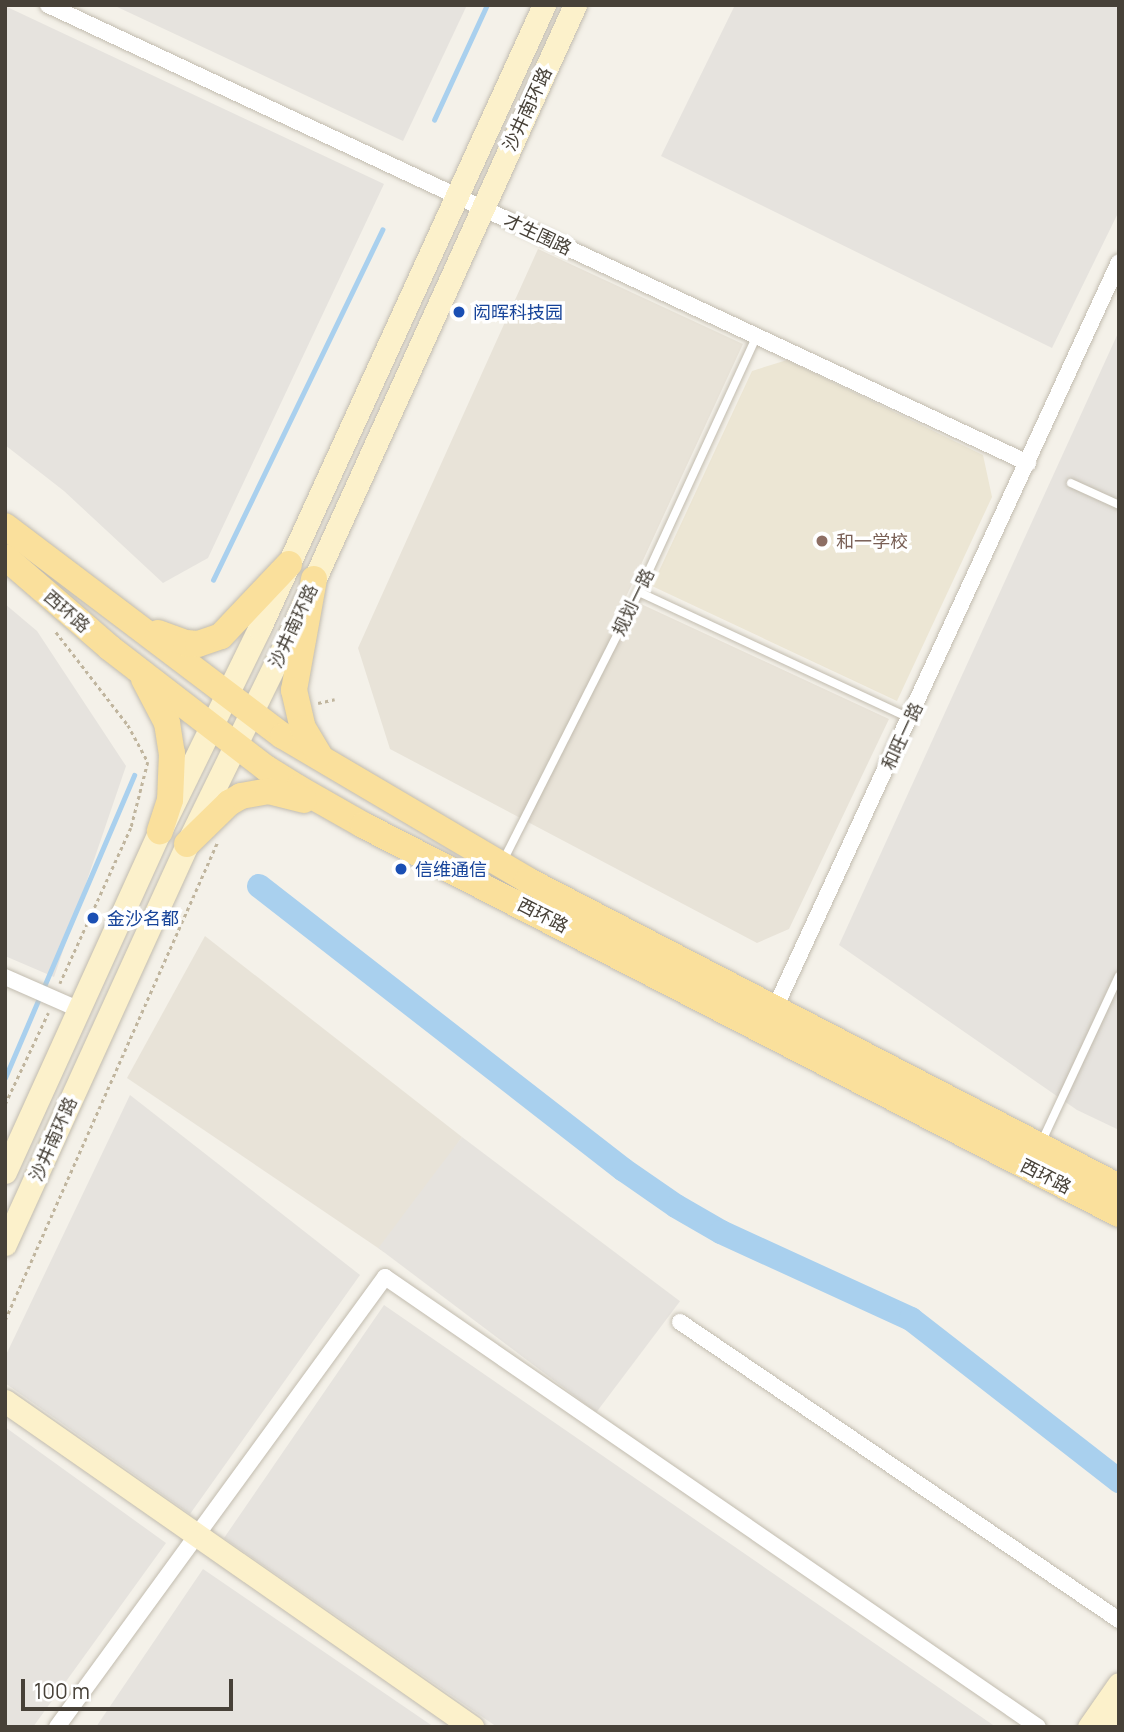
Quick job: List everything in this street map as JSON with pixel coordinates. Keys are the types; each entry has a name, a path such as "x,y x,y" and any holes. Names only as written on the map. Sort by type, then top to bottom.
{"main road":[{"name":"沙井南环路","path":"5,1172 160,831 289,564 455,195 544,5"},
{"name":"沙井南环路","path":"5,1244 187,844 314,579 575,5"},
{"name":"西环路","path":"5,526 283,736 501,864 1119,1187"},
{"name":"西环路","path":"5,557 140,671 266,768 330,807 1119,1214"},
{"path":"130,621 186,643 210,641 230,628 289,564"},
{"path":"314,579 294,690 303,728 323,758"},
{"path":"140,671 167,723 172,753 170,800 160,831"},
{"path":"187,844 229,803 254,792 268,791 330,807"},
{"path":"5,1401 472,1727"},
{"path":"1089,1727 1119,1684"},
{"path":"1110,1727 1119,1713"}],"street":[{"name":"才生围路","path":"47,5 1028,463"},
{"name":"和旺一路","path":"775,1008 1119,262"},
{"path":"5,977 80,1010"},
{"path":"57,1727 385,1277 1038,1727"},
{"path":"680,1322 1119,1620"}],"lane":[{"name":"规划一路","path":"501,864 639,592 757,336"},
{"path":"1071,483 1119,505"},
{"path":"639,592 910,718"},
{"path":"1039,1145 1119,976"}],"path":[{"path":"5,1104 131,828 148,762 128,725 56,632"},
{"path":"318,703 335,699"},
{"path":"5,1320 217,843"}],"shaded area":[{"path":"113,5 467,5 403,141"},
{"path":"735,5 1119,5 1119,211 1052,348 661,156"},
{"path":"5,6 384,184 208,558 163,583 64,491 5,445"},
{"path":"538,249 743,344 626,597 889,719 789,929 757,943 390,749 358,648"},
{"path":"1119,331 1119,1130 1077,1110 839,945"},
{"name":"和一学校","path":"787,360 983,455 992,497 897,701 652,586 752,371"},
{"path":"5,604 37,631 126,766 54,977 5,956"},
{"name":"金沙名都","path":"205,936 462,1137 384,1252 127,1078"},
{"path":"130,1095 360,1275 190,1514 5,1383 5,1357"},
{"path":"462,1137 680,1301 596,1412 378,1248"},
{"path":"384,1305 996,1727 497,1727 224,1538"},
{"path":"5,1427 166,1543 33,1727 5,1727"},
{"path":"203,1569 434,1727 96,1727"}],"waterway":[{"path":"434,120 487,5"},
{"path":"213,580 382,230"},
{"path":"5,1078 134,775"},
{"path":"259,886 624,1170 676,1206 721,1232 911,1319 1119,1481"}],"place":[{"name":"闳晖科技园","path":"459,312"},
{"name":"和一学校","path":"822,541"},
{"name":"信维通信","path":"401,869"},
{"name":"金沙名都","path":"93,918"}]}
